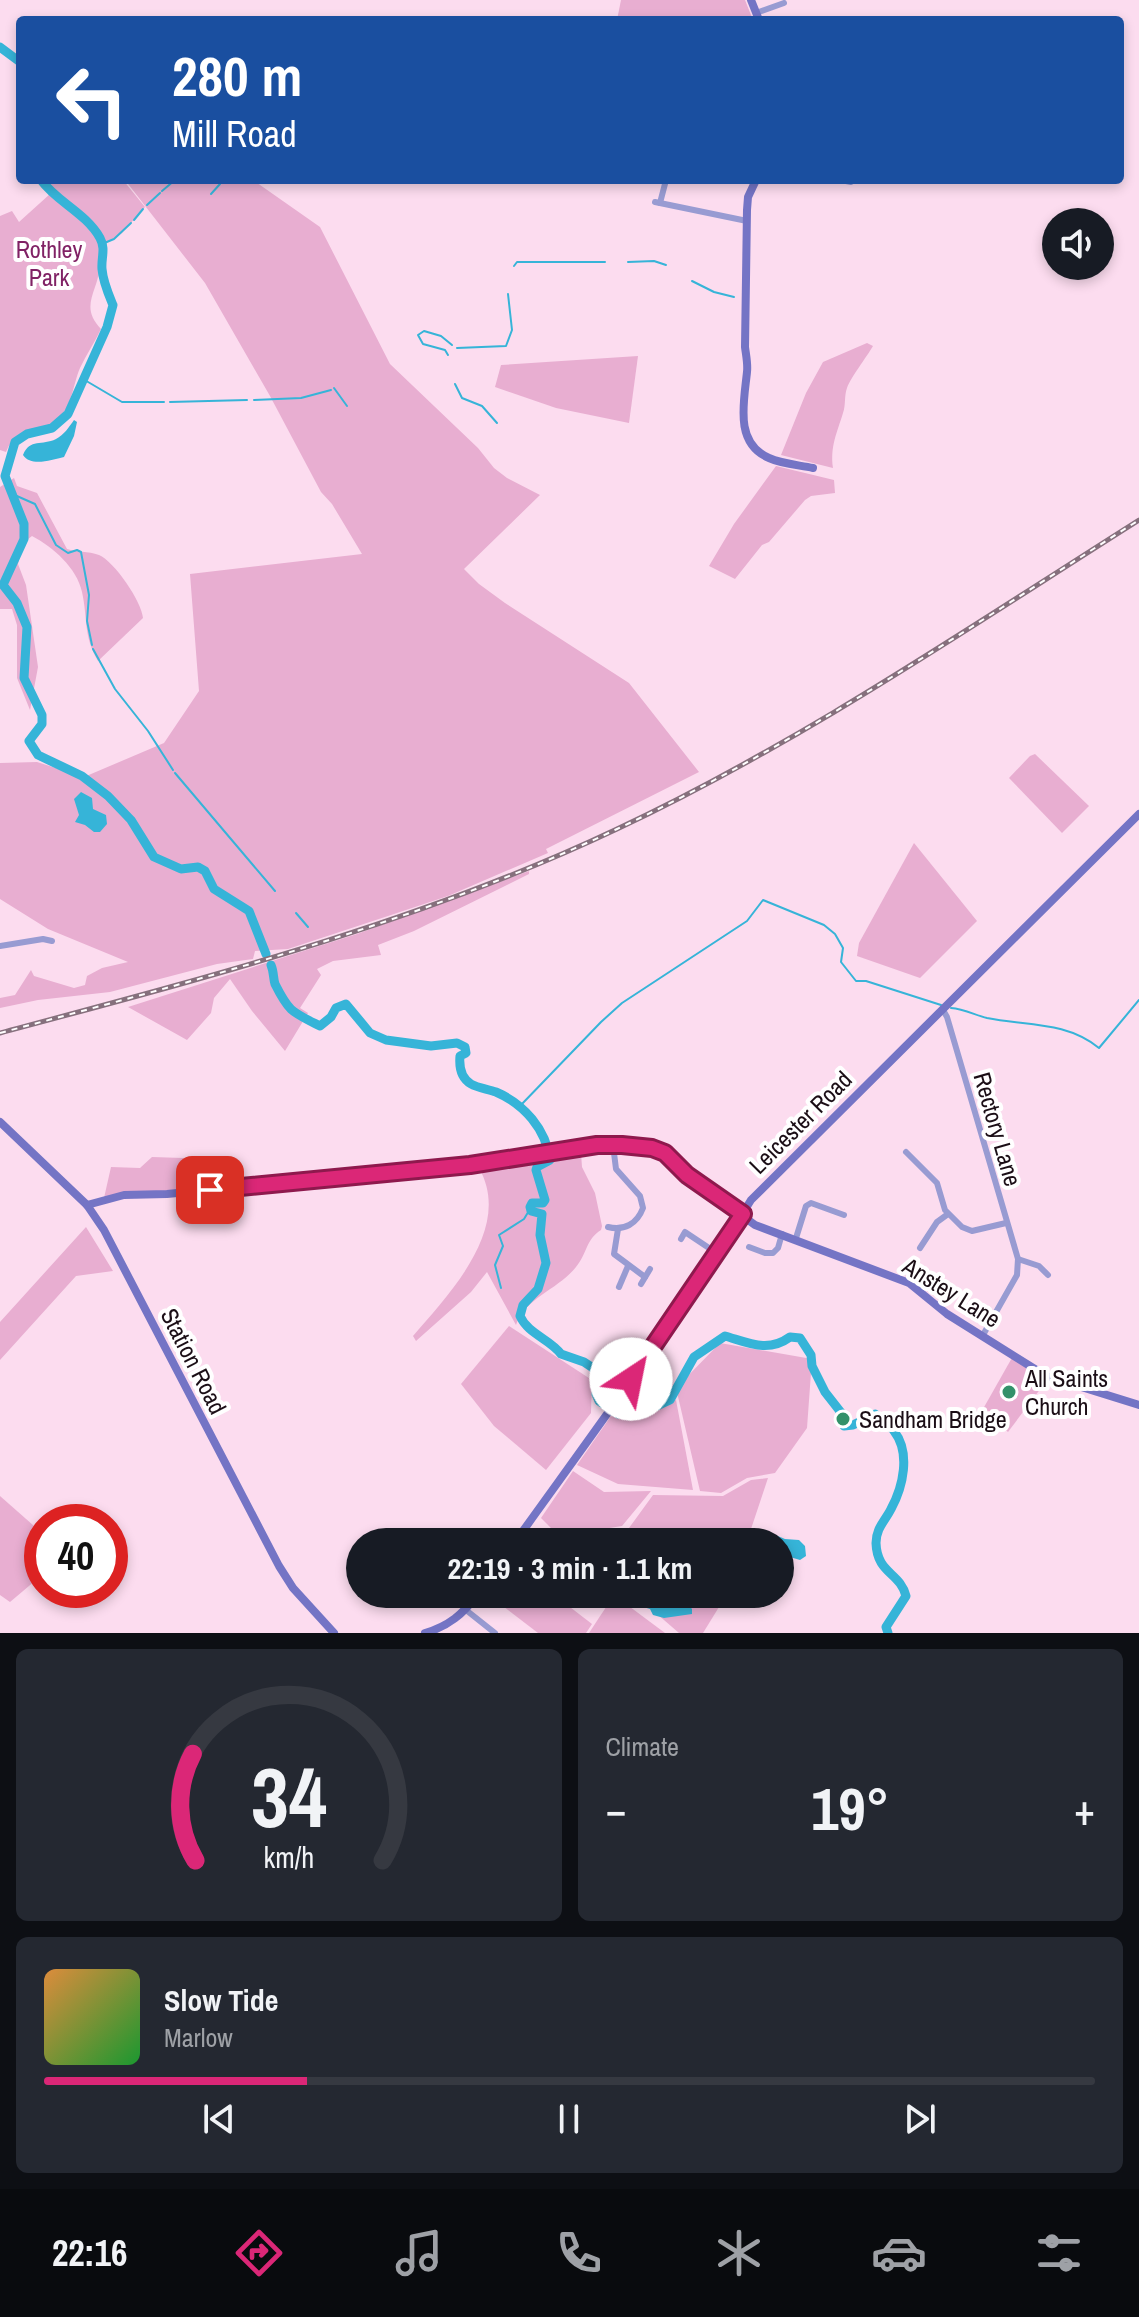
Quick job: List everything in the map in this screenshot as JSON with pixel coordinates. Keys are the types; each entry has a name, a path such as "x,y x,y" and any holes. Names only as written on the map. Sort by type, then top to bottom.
{"street":[{"path":"751,0 758,16 784,3"},
{"path":"664,184 657,203 747,221"},
{"path":"756,184 747,201 745,347 748,369 744,389 744,428 753,446 769,458 813,468"},
{"name":"Leicester Road","path":"525,1528 718,1254 751,1200 1139,814"},
{"path":"0,946 43,939 52,941"},
{"name":"Rectory Lane","path":"943,1010 1018,1259"},
{"name":"Station Road","path":"0,1122 87,1205 104,1230 279,1566 293,1588 334,1633"},
{"path":"608,1227 618,1229 637,1219 644,1202 616,1169 613,1145"},
{"name":"Anstey Lane","path":"87,1205 124,1195 210,1190 470,1165 613,1145 640,1146 665,1153 687,1175 755,1225 909,1283 947,1314 1046,1376 1139,1405"},
{"path":"905,1151 937,1183 948,1214 962,1227 972,1231 1006,1223"},
{"path":"796,1238 806,1206 811,1203 844,1215"},
{"path":"925,1245 937,1222 948,1214"},
{"path":"618,1229 614,1254 643,1280 650,1269"},
{"path":"685,1232 718,1254"},
{"path":"749,1247 773,1253 782,1234"},
{"path":"983,1335 1017,1275 1018,1259 1039,1266 1048,1275"},
{"path":"619,1287 628,1266"},
{"path":"425,1633 449,1624 466,1610 495,1633"}],"green space":[{"path":"621,0 745,0 751,16 618,16"},
{"name":"Rothley Park","path":"44,184 126,184 145,207 122,233 100,247 99,272 90,309 101,329 80,368 66,409 50,425 16,437 6,452 0,450 0,216 12,211 19,222 50,194"},
{"path":"128,184 259,184 320,227 390,364 478,448 494,468 540,495 464,569 505,603 629,683 699,772 546,849 548,853 448,896 288,949 255,951 253,959 217,964 110,992 38,1000 0,1008 0,998 15,995 31,970 34,976 74,988 85,985 87,976 102,968 128,962 48,929 0,899 0,763 37,762 84,777 164,743 199,691 190,574 362,554 332,504 321,492 205,283"},
{"path":"867,343 873,346 846,391 844,410 833,446 833,468 781,455 806,393 823,362"},
{"path":"638,356 629,423 556,408 495,387 501,365"},
{"path":"776,466 834,480 835,493 811,496 805,500 735,579 709,566 734,524"},
{"path":"14,478 17,486 37,493 67,549 99,555 112,565 133,593 143,618 98,661 90,643 82,592 75,575 56,552 32,536 23,543 18,564 26,585 38,667 30,710 17,678 17,625 12,609 0,609 0,487"},
{"path":"1035,754 1089,806 1062,833 1009,778"},
{"path":"914,843 977,921 920,978 857,956 859,943"},
{"path":"529,871 529,874 414,931 378,945 381,955 333,961 317,969 321,975 300,1008 308,1013 285,1051 230,979 214,998 211,1013 187,1040 128,1007 357,934"},
{"path":"581,1153 582,1167 595,1193 602,1226 569,1275 534,1301 516,1325 487,1272 471,1292 416,1341 413,1336 459,1280 483,1236 488,1214 487,1191 479,1168"},
{"path":"152,1157 183,1158 201,1170 190,1189 104,1198 111,1167 140,1168"},
{"path":"86,1227 113,1271 76,1276 0,1360 0,1322"},
{"path":"509,1326 592,1380 591,1413 546,1470 494,1426 461,1384"},
{"path":"720,1343 812,1359 807,1428 775,1473 747,1478 721,1493 700,1491 676,1388"},
{"path":"1013,1356 1047,1380 1008,1432 983,1409"},
{"path":"676,1400 693,1490 618,1484 577,1465 611,1416"},
{"path":"573,1471 604,1492 651,1491 622,1526 551,1528 541,1518"},
{"path":"768,1478 751,1528 629,1528 653,1495 723,1496 751,1480"},
{"path":"0,1496 24,1517 24,1590 10,1602 0,1595"},
{"path":"505,1608 571,1608 592,1624 586,1633 538,1633"},
{"path":"605,1608 631,1608 665,1633 589,1633"},
{"path":"650,1608 718,1608 703,1633 679,1633"}],"water":[{"path":"74,420 77,422 74,436 64,457 36,462 23,455 33,444 59,437"},
{"path":"81,792 92,798 93,809 106,815 107,824 100,832 75,822 79,815 74,799"},
{"path":"794,1540 805,1546 806,1556 800,1560 794,1558"},
{"path":"647,1608 691,1608 692,1614 664,1618 653,1615"}],"waterway":[{"path":"0,47 16,59"},
{"path":"45,184 87,221 100,238 103,278 113,305 107,327 68,414 52,428 27,434 15,442 5,476 24,524 24,539 3,585 17,603 27,627 24,678 42,715 42,724 29,741 38,755 82,776 108,796 131,820 154,857 181,869 198,867 205,871 214,889 249,911 266,954"},
{"path":"162,191 170,184"},
{"path":"211,194 220,184"},
{"path":"147,205 160,193"},
{"path":"134,220 143,209"},
{"path":"102,244 114,239 131,223"},
{"path":"628,262 654,261 666,265"},
{"path":"514,266 517,262 605,262"},
{"path":"692,281 714,292 734,297"},
{"path":"457,348 506,346 512,330 508,294"},
{"path":"448,355 445,350 423,344 418,335 424,331 441,336 452,345"},
{"path":"83,379 122,402 164,402"},
{"path":"455,384 462,398 482,406 497,423"},
{"path":"334,388 347,406"},
{"path":"254,400 301,398 331,390"},
{"path":"170,402 247,400"},
{"path":"10,493 35,504 56,545 68,553 81,552 89,595 87,621 92,645"},
{"path":"93,649 115,689 173,770"},
{"path":"175,773 275,891"},
{"path":"520,1106 622,1003 747,921 763,900 824,925 835,934 843,948 841,962 856,981 866,981 941,1005"},
{"path":"296,913 308,927"},
{"path":"271,965 275,984 292,1010 320,1026 336,1008 346,1004 370,1033 386,1040 431,1046 457,1043 465,1047 466,1053 460,1056 460,1064 468,1082 516,1103 539,1128 550,1160 536,1170 545,1200 543,1203 532,1203 530,1207 531,1211 542,1214 540,1235 546,1263 538,1289 523,1305 520,1316 528,1327 561,1354 584,1362 602,1374 596,1394 599,1401 618,1414 657,1406 670,1400 694,1357 725,1336 766,1346 790,1337 800,1338 811,1355 812,1366 825,1392 843,1415 844,1426 875,1414 890,1426 902,1449 903,1470 899,1491 879,1529 876,1543 880,1561 899,1582 906,1596 886,1627 888,1633"},
{"path":"951,1008 987,1018 1059,1029 1086,1039 1099,1048 1139,1000"},
{"path":"501,1288 495,1265 503,1246 499,1235 524,1219 530,1209"}],"railway":[{"path":"0,1033 157,991 391,920 543,862 617,829 752,760 817,722 1139,520"}],"place":[{"name":"All Saints Church","path":"1009,1392"},
{"name":"Sandham Bridge","path":"843,1419"}],"route":[{"path":"210,1190 498,1162 597,1145 640,1146 665,1153 699,1185 743,1214 631,1379"}]}
